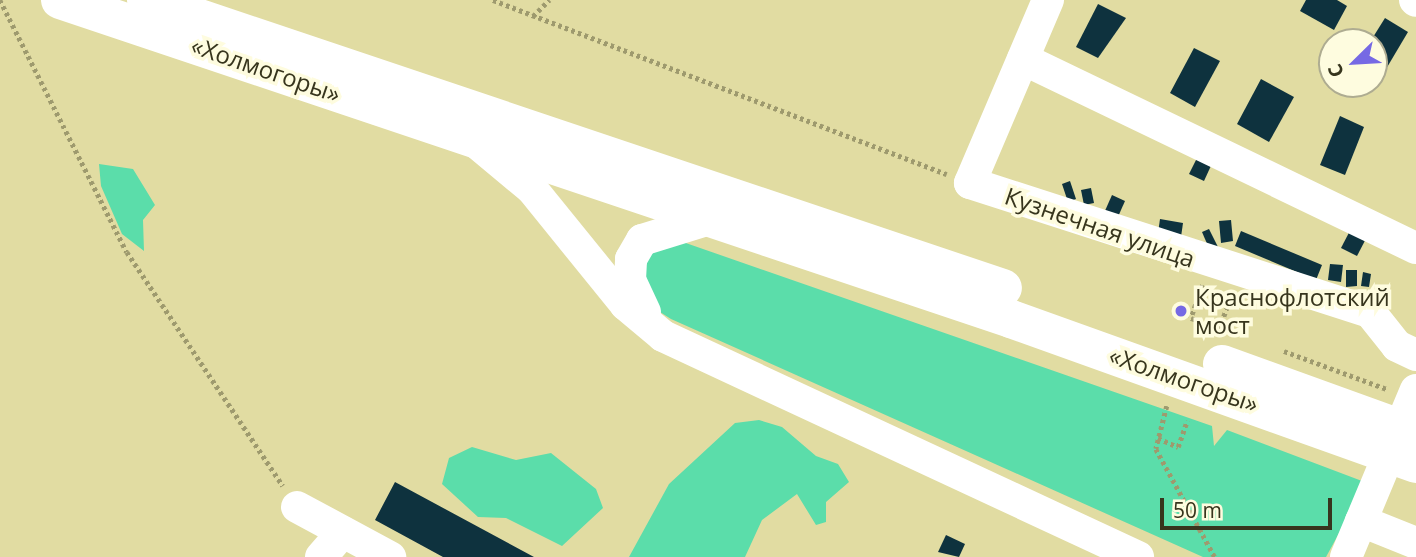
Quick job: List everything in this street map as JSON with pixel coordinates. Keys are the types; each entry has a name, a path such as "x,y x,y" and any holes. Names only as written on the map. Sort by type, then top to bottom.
{"main road":[{"name":"«Холмогоры»","path":"60,0 710,219 1015,306 1361,427"},
{"path":"146,0 1015,306"},
{"path":"1361,427 1416,434"},
{"path":"1361,427 1416,464"}],"street":[{"path":"970,183 1048,0"},
{"path":"1023,59 1416,248"},
{"path":"471,138 533,189 626,305 663,336 1138,557"},
{"name":"Кузнечная улица","path":"970,183 1370,312 1397,346 1416,355"},
{"path":"663,336 640,306 631,259 642,240 662,229 710,219"},
{"path":"1346,557 1416,390"},
{"path":"297,507 390,557"},
{"path":"1361,521 1416,543"},
{"path":"321,557 343,532"}],"path":[{"path":"493,0 970,183"},
{"path":"533,16 549,0"},
{"path":"2,1 127,252 297,507"},
{"path":"1191,318 1202,289 1230,300 1221,325"},
{"path":"1168,404 1157,449 1215,557"},
{"path":"1158,438 1178,447 1187,421"}],"green space":[{"path":"99,164 133,169 155,205 143,220 144,251 122,234 101,186"},
{"path":"680,241 1212,426 1214,446 1227,430 1362,481 1349,515 1326,557 1203,557 671,319 649,305 641,269 648,253"},
{"path":"759,420 782,427 816,456 838,464 849,482 826,502 826,522 816,525 797,494 762,520 745,557 629,557 669,484 735,423"},
{"path":"472,447 516,460 551,453 596,489 603,508 562,546 506,518 478,517 442,484 449,458"}],"building":[{"path":"1306,0 1337,0 1347,6 1335,28 1300,11"},
{"path":"1098,4 1126,18 1098,58 1076,47"},
{"path":"1385,18 1408,32 1388,66 1388,28 1379,28"},
{"path":"1194,48 1220,61 1195,107 1170,93"},
{"path":"1261,79 1294,97 1269,142 1237,124"},
{"path":"1340,116 1364,127 1345,175 1320,165"},
{"path":"1201,150 1215,157 1204,181 1189,174"},
{"path":"1070,181 1076,199 1068,202 1062,184"},
{"path":"1091,188 1094,203 1084,205 1081,190"},
{"path":"1112,195 1125,201 1117,219 1104,213"},
{"path":"1160,219 1183,223 1181,237 1158,233"},
{"path":"1231,220 1233,241 1221,243 1219,221"},
{"path":"1355,221 1371,229 1357,256 1341,248"},
{"path":"1209,229 1219,249 1211,253 1202,232"},
{"path":"1241,231 1322,265 1316,280 1235,246"},
{"path":"1330,264 1343,265 1341,282 1328,280"},
{"path":"1346,270 1357,270 1357,286 1346,287"},
{"path":"1363,272 1371,274 1369,287 1361,286"},
{"path":"395,482 534,557 443,557 375,520"},
{"path":"946,535 965,544 959,557 938,552"}],"place":[{"name":"Краснофлотский мост","path":"1181,311"}]}
